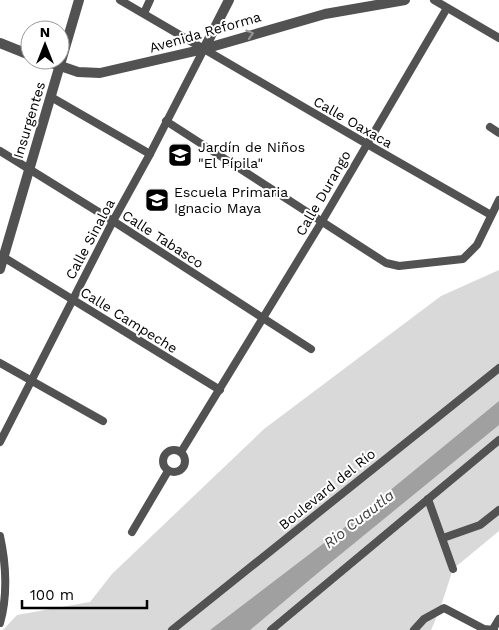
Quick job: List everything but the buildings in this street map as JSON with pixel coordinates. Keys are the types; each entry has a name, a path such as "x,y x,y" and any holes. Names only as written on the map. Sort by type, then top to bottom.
{"street":[{"name":"Insurgentes","path":"70,34 80,0"},
{"name":"Calle Oaxaca","path":"120,0 491,214"},
{"path":"144,13 150,0"},
{"path":"204,49 229,0"},
{"name":"Avenida Reforma","path":"70,70 100,73 204,49 325,14 405,0"},
{"path":"434,0 499,38"},
{"name":"Calle Durango","path":"181,452 321,223 447,8"},
{"path":"0,43 20,51"},
{"name":"Calle Sinaloa","path":"0,442 112,221 150,154 204,49"},
{"name":"Insurgentes","path":"0,269 2,256 59,70"},
{"path":"51,97 150,154"},
{"path":"166,121 386,264 399,266 463,259 477,245 499,200"},
{"path":"490,127 499,133"},
{"name":"Calle Tabasco","path":"0,152 112,221 311,349"},
{"name":"Calle Campeche","path":"2,256 220,390"},
{"path":"0,363 103,421"},
{"name":"Boulevard del Río","path":"172,630 499,368"},
{"path":"271,630 499,440"},
{"path":"171,450 181,452 185,459 184,467 177,472 168,471 163,464 164,456 171,450"},
{"path":"132,532 168,471"},
{"path":"428,499 453,569"},
{"path":"443,538 480,525 499,510"},
{"path":"0,536 3,548 4,595 0,623"},
{"path":"414,630 424,619 444,608 484,629 494,630 499,619"}],"shaded area":[{"path":"499,270 499,531 453,569 431,630 3,630 17,615 90,602 112,574 264,429 441,296"}],"water":[{"name":"Rio Cuautla","path":"499,401 499,425 250,630 210,630 349,524"}],"place":[{"name":"Jardín de Niños \"El Pípila\"","path":"180,155"},
{"name":"Escuela Primaria Ignacio Maya","path":"157,200"}]}
